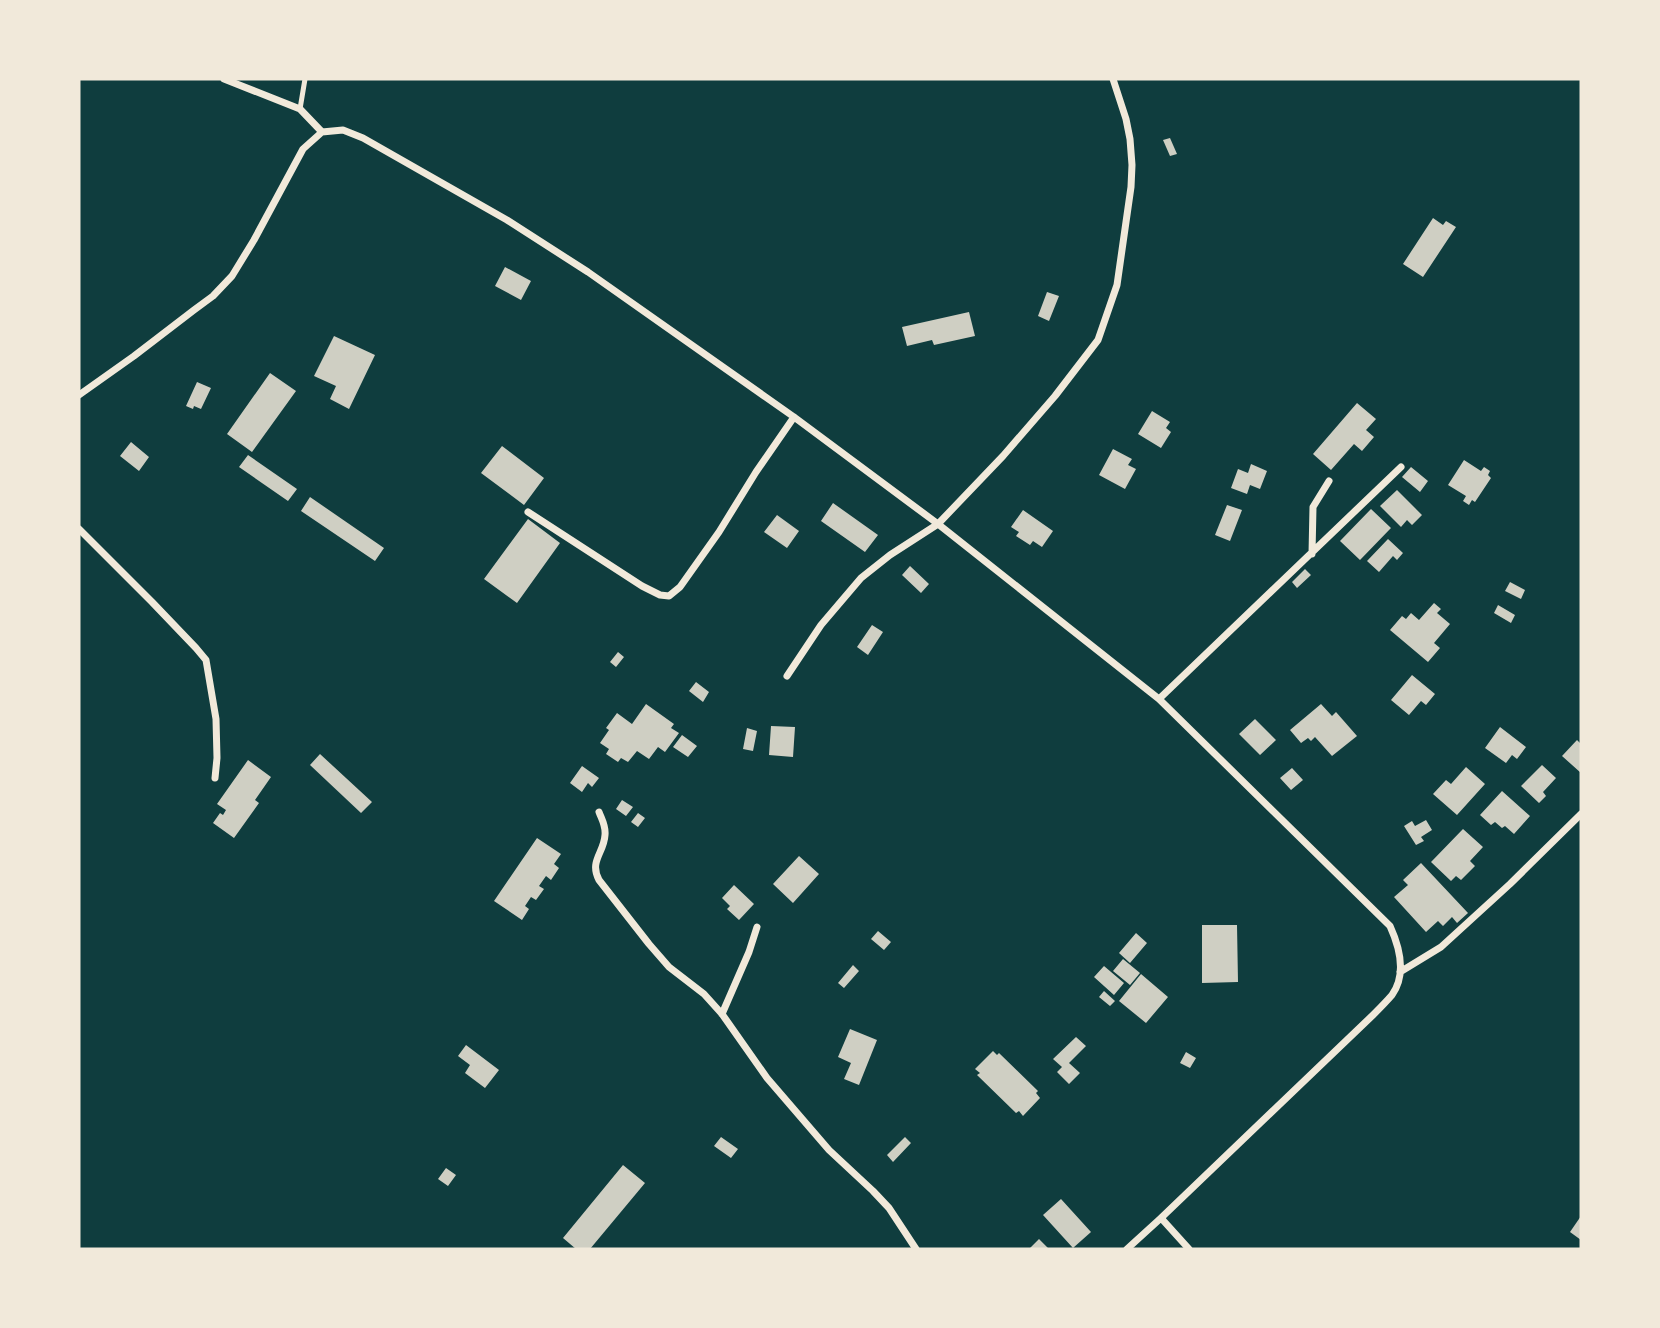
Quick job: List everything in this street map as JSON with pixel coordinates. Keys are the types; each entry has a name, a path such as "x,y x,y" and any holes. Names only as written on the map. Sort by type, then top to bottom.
{"street":[{"path":"224,79 300,109 322,132"},
{"path":"787,676 821,625 861,578 890,555 938,524 1003,456 1098,340 1116,285 1131,187 1130,139 1113,79"},
{"path":"79,395 213,296 232,276 303,149 322,132 342,130 363,138 507,220 588,272 794,417 938,524 1159,699 1390,926 1400,954 1400,972 1393,993 1373,1015 1127,1249"},
{"path":"528,512 642,586 660,595 669,596 680,587 711,543 794,417"},
{"path":"1159,699 1401,467"},
{"path":"1312,554 1313,507 1329,481"},
{"path":"79,529 206,660 216,719 215,778"},
{"path":"599,812 605,825 605,837 595,863 598,880 669,967 704,994 722,1014 767,1078 829,1150 889,1208 916,1249"},
{"path":"1400,972 1441,947 1581,814"},
{"path":"722,1014 757,927"},
{"path":"1161,1218 1189,1249"}],"lane":[{"path":"300,109 305,79"}],"building":[{"path":"1170,138 1177,154 1170,156 1163,140"},
{"path":"1433,218 1443,225 1446,221 1456,227 1423,277 1403,264"},
{"path":"505,267 531,281 521,300 495,286"},
{"path":"1047,292 1059,296 1049,321 1038,316"},
{"path":"969,312 975,336 934,345 932,340 907,346 902,327"},
{"path":"334,336 375,355 349,409 330,399 336,386 314,376"},
{"path":"270,373 296,391 252,452 227,434"},
{"path":"197,382 211,388 201,409 194,406 193,409 186,406"},
{"path":"1357,403 1376,419 1366,430 1374,437 1362,451 1354,444 1331,470 1313,454"},
{"path":"1152,411 1170,422 1166,428 1171,432 1161,448 1138,434"},
{"path":"131,442 149,457 139,471 120,456"},
{"path":"502,446 544,478 524,505 481,473"},
{"path":"1113,449 1132,459 1128,465 1136,469 1125,489 1099,475"},
{"path":"248,455 297,489 288,501 239,467"},
{"path":"1464,460 1481,471 1484,467 1490,471 1488,475 1491,478 1475,502 1472,500 1469,505 1463,501 1466,496 1448,485"},
{"path":"1251,464 1267,471 1260,489 1250,485 1247,494 1231,488 1238,469 1248,473"},
{"path":"1411,467 1428,481 1420,492 1402,477"},
{"path":"1397,490 1422,515 1412,525 1407,520 1401,527 1380,506"},
{"path":"310,497 384,548 375,561 301,511"},
{"path":"833,503 878,535 865,552 821,521"},
{"path":"1227,505 1242,510 1230,541 1215,535"},
{"path":"1371,509 1391,528 1360,560 1340,541"},
{"path":"1023,510 1053,531 1042,547 1033,541 1030,545 1016,536 1019,532 1011,527"},
{"path":"777,515 799,531 787,548 764,532"},
{"path":"528,519 560,543 517,603 484,579"},
{"path":"1388,539 1403,553 1397,560 1393,556 1379,572 1367,561"},
{"path":"910,566 929,584 921,593 902,575"},
{"path":"1305,569 1311,575 1297,588 1292,582"},
{"path":"1510,582 1525,590 1521,599 1505,591"},
{"path":"1434,603 1441,609 1437,613 1450,624 1434,643 1440,648 1428,662 1390,630 1402,616 1406,619 1411,613 1419,620"},
{"path":"1498,605 1515,615 1511,623 1494,613"},
{"path":"872,625 883,632 868,655 857,647"},
{"path":"618,652 624,657 616,667 610,662"},
{"path":"1412,675 1435,694 1426,705 1421,701 1409,715 1391,700"},
{"path":"696,682 709,692 703,702 689,691"},
{"path":"646,704 674,724 671,728 679,733 665,752 658,747 649,759 637,751 628,762 621,758 618,762 606,754 609,749 600,743 609,730 606,728 617,713 632,724"},
{"path":"1321,704 1332,716 1336,712 1357,736 1332,756 1315,737 1311,741 1308,738 1301,743 1290,730"},
{"path":"1255,719 1276,740 1260,755 1239,734"},
{"path":"771,726 795,727 793,757 769,755"},
{"path":"1500,727 1526,747 1517,759 1512,755 1506,763 1485,748"},
{"path":"747,728 757,731 753,751 743,749"},
{"path":"682,735 697,746 688,757 673,747"},
{"path":"1577,740 1581,744 1581,773 1562,756"},
{"path":"320,754 372,802 361,813 310,765"},
{"path":"248,760 271,777 255,800 259,803 234,838 213,823 220,813 223,815 226,810 217,804"},
{"path":"1542,765 1556,778 1543,792 1546,796 1539,803 1521,786"},
{"path":"582,766 599,778 592,787 588,783 582,792 570,783"},
{"path":"1466,767 1485,784 1457,815 1433,794 1446,780 1451,784"},
{"path":"1292,768 1303,780 1291,790 1280,778"},
{"path":"1502,791 1530,816 1514,834 1495,822 1491,825 1480,815"},
{"path":"622,800 633,807 626,816 616,809"},
{"path":"638,813 645,818 638,827 631,822"},
{"path":"1426,820 1432,830 1421,837 1424,841 1416,845 1404,826 1412,821 1415,826"},
{"path":"1463,829 1483,847 1470,861 1475,866 1461,880 1456,876 1451,881 1431,862"},
{"path":"537,838 561,854 554,864 559,868 551,880 546,876 539,886 544,889 536,900 531,897 525,906 529,909 522,920 494,901"},
{"path":"799,856 819,874 793,903 773,884"},
{"path":"1421,863 1468,913 1457,923 1452,917 1443,926 1438,921 1426,932 1394,897 1408,885 1403,880"},
{"path":"734,885 754,904 739,920 727,909 730,906 722,898"},
{"path":"1202,925 1237,925 1238,982 1202,983"},
{"path":"878,931 891,942 884,950 871,939"},
{"path":"1136,933 1147,943 1130,963 1119,953"},
{"path":"1123,959 1140,973 1130,985 1113,971"},
{"path":"853,965 859,971 844,988 838,983"},
{"path":"1104,966 1124,983 1114,995 1094,977"},
{"path":"1141,974 1168,997 1146,1023 1119,1001"},
{"path":"1104,991 1115,1001 1110,1006 1099,997"},
{"path":"850,1029 877,1040 859,1085 844,1079 851,1063 838,1057"},
{"path":"1076,1037 1086,1046 1069,1063 1080,1073 1069,1084 1057,1072 1062,1067 1053,1059"},
{"path":"466,1045 499,1070 485,1088 465,1073 470,1065 458,1056"},
{"path":"993,1051 997,1055 999,1053 1038,1091 1036,1093 1040,1098 1023,1116 1019,1111 1016,1113 977,1075 980,1073 975,1069"},
{"path":"1186,1052 1196,1058 1190,1068 1180,1063"},
{"path":"721,1137 738,1149 731,1158 714,1146"},
{"path":"905,1137 911,1143 893,1162 887,1155"},
{"path":"623,1165 645,1183 590,1249 576,1249 563,1238"},
{"path":"446,1168 456,1175 448,1186 438,1179"},
{"path":"1061,1199 1091,1232 1073,1248 1043,1215"},
{"path":"1581,1216 1581,1240 1570,1232"},
{"path":"1039,1239 1049,1249 1029,1249"}]}
